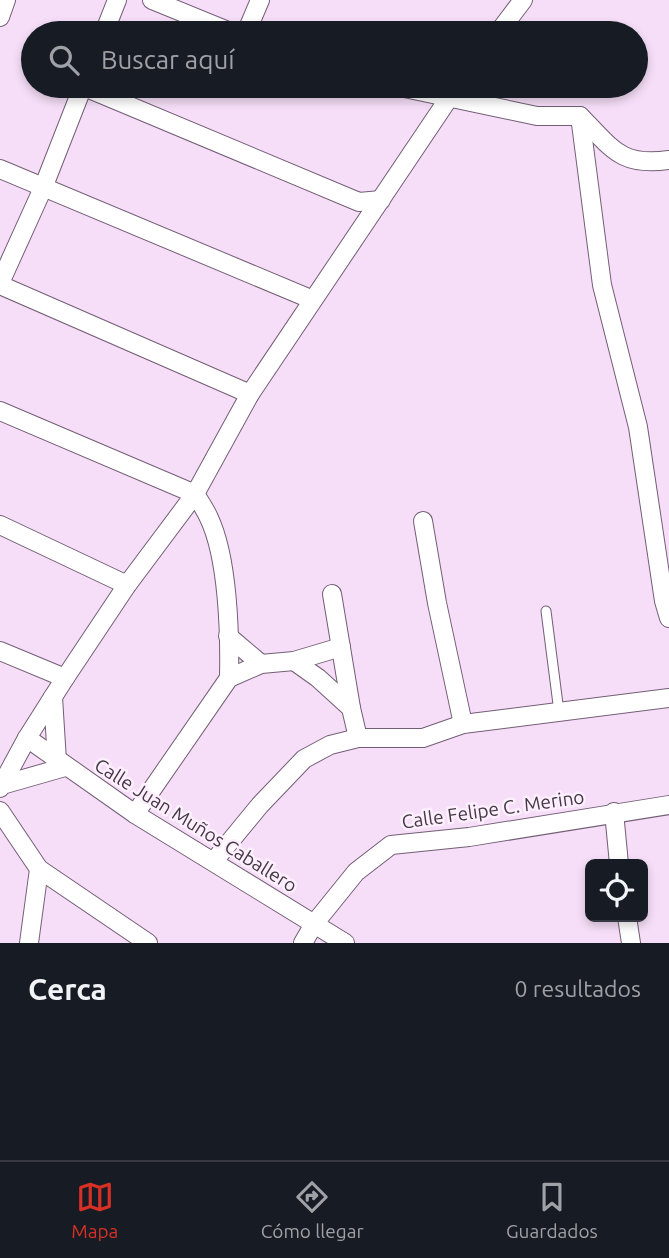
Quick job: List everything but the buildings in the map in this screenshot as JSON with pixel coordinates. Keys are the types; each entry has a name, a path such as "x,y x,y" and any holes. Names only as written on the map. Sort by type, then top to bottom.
{"street":[{"path":"0,18 6,0"},
{"path":"109,21 117,0"},
{"path":"152,0 204,21"},
{"path":"251,21 260,0"},
{"path":"507,21 523,0"},
{"path":"77,98 43,188 0,284 250,394"},
{"path":"111,98 359,202 381,200"},
{"path":"1,786 27,738 65,678 127,585 195,494 250,394 448,98"},
{"path":"477,98 537,116 580,116 621,157 652,162 669,160"},
{"path":"580,116 602,285 638,427 664,601 669,618"},
{"path":"0,169 313,300"},
{"path":"0,411 195,494 210,519 222,564 229,636 229,678"},
{"path":"423,521 437,603 463,724"},
{"path":"0,525 127,585"},
{"path":"332,594 358,738"},
{"path":"229,636 261,664"},
{"path":"135,814 229,678 261,664 294,661 341,647"},
{"path":"0,651 65,678"},
{"path":"294,661 318,678 351,708"},
{"path":"1,786 61,764 53,697"},
{"path":"214,861 260,805 304,759 330,745 358,738 423,738 463,724 669,698"},
{"name":"Calle Juan Muños Caballero","path":"27,738 135,814 345,943"},
{"name":"Calle Felipe C. Merino","path":"303,943 314,924 356,872 391,845 469,837 669,805"},
{"path":"0,811 39,869 148,943"},
{"path":"614,812 619,859"},
{"path":"29,943 39,869"},
{"path":"627,922 631,943"}],"lane":[{"path":"547,611 559,712"}]}
